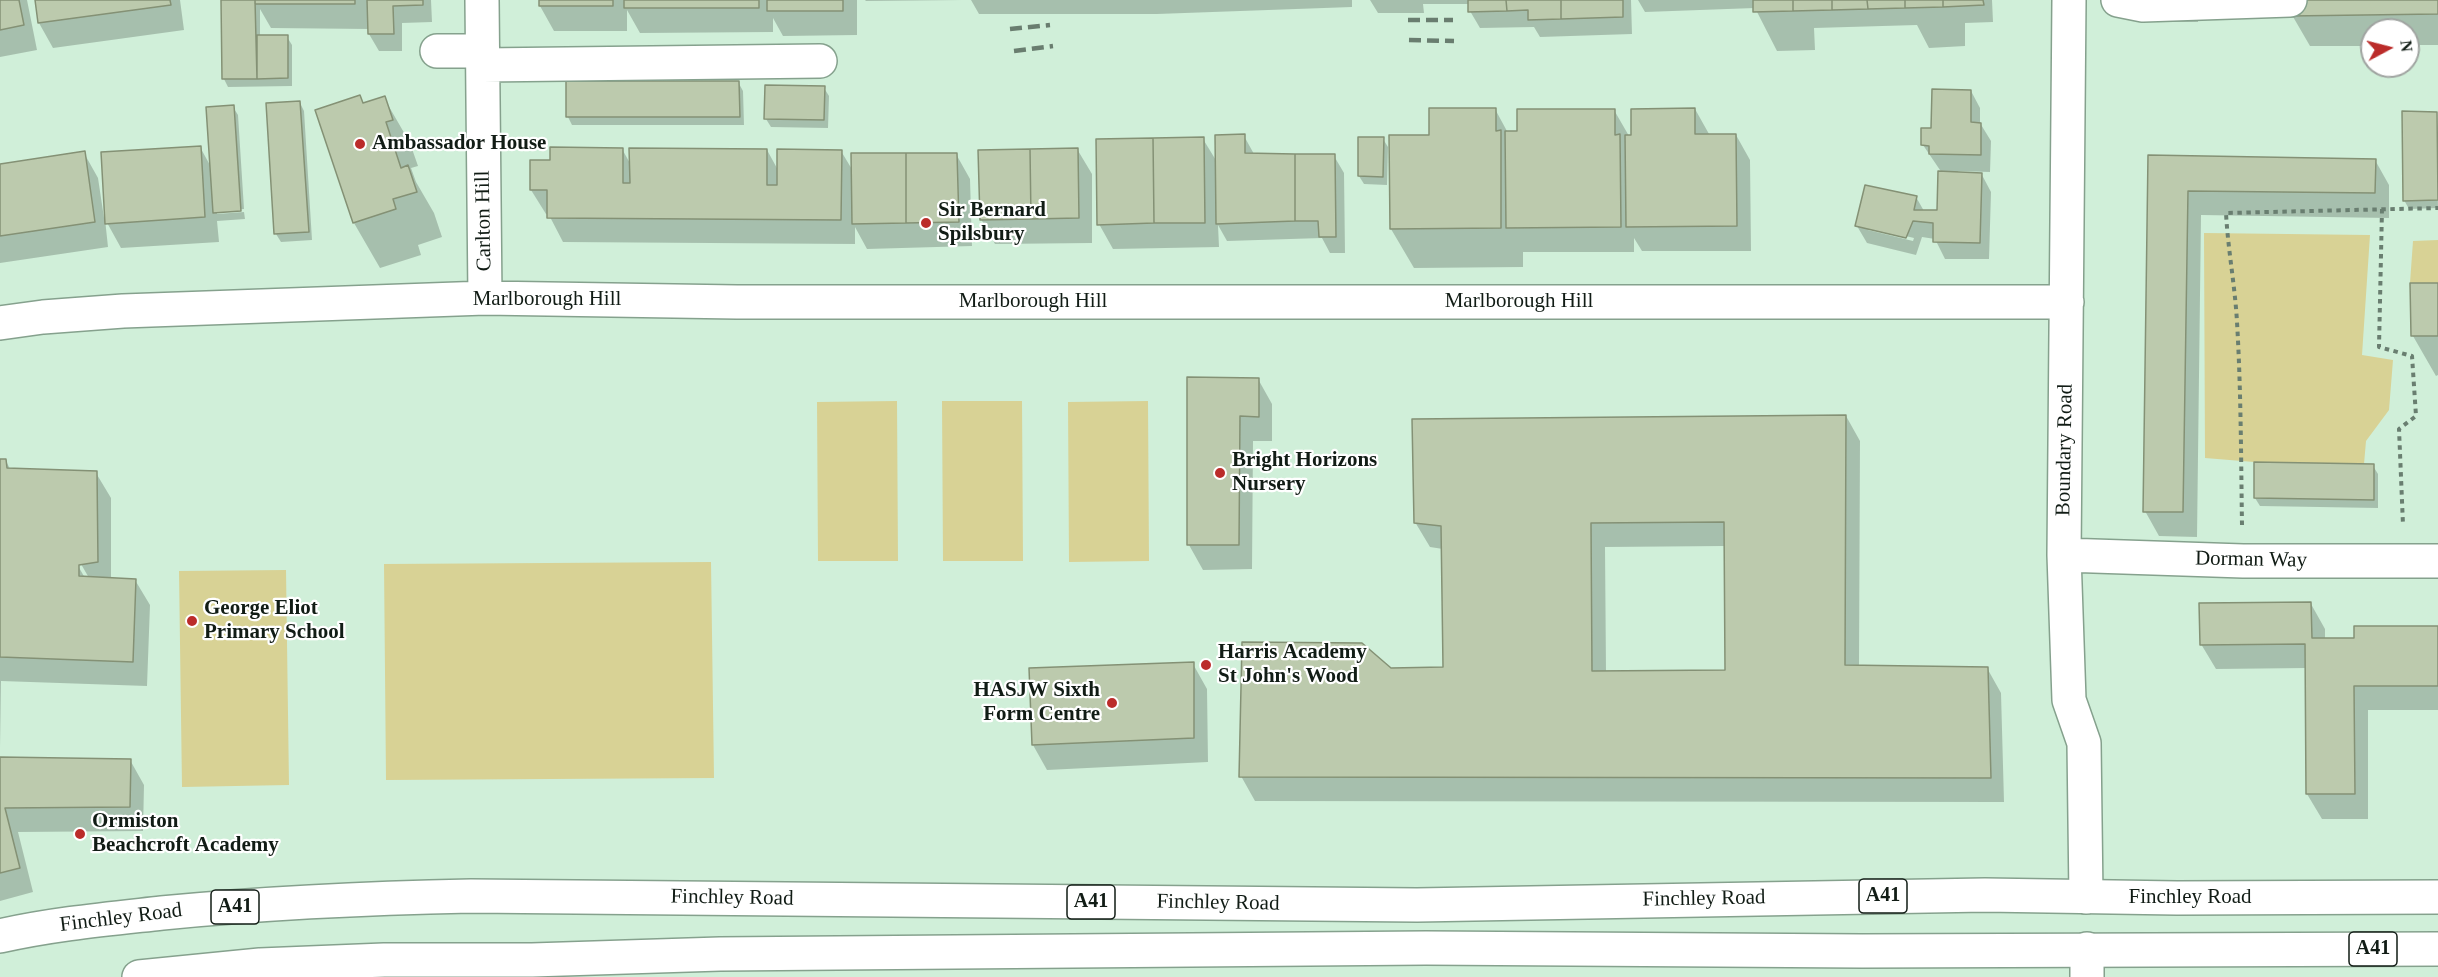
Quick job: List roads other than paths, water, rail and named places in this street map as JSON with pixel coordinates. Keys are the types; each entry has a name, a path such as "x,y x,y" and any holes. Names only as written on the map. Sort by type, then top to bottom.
{"main road":[{"name":"Carlton Hill","path":"482,0 485,298"},
{"name":"Boundary Road","path":"2069,0 2064,555 2069,699 2084,743 2086,897"},
{"path":"2118,0 2143,5 2290,0"},
{"path":"437,51 483,58 820,62"},
{"name":"Marlborough Hill","path":"0,323 123,311 485,298 736,302 2067,302"},
{"name":"Dorman Way","path":"2064,555 2243,561 2438,561"},
{"name":"Finchley Road","path":"0,936 86,921 196,910 352,898 459,896 1417,905 1985,895 2438,897"},
{"name":"A41","path":"139,977 260,965 384,960 534,969 720,954 1426,948 2087,963 2438,949"}],"railway":[{"path":"1408,20 1453,20"},
{"path":"1010,29 1050,25"},
{"path":"1409,40 1454,41"},
{"path":"1014,51 1053,46"}],"place":[{"name":"Ambassador House","path":"360,144"},
{"name":"Sir Bernard Spilsbury","path":"926,223"},
{"name":"Bright Horizons Nursery","path":"1220,473"},
{"name":"George Eliot Primary School","path":"192,621"},
{"name":"Harris Academy St John's Wood","path":"1206,665"},
{"name":"HASJW Sixth Form Centre","path":"1112,703"},
{"name":"Ormiston Beachcroft Academy","path":"80,834"}]}
